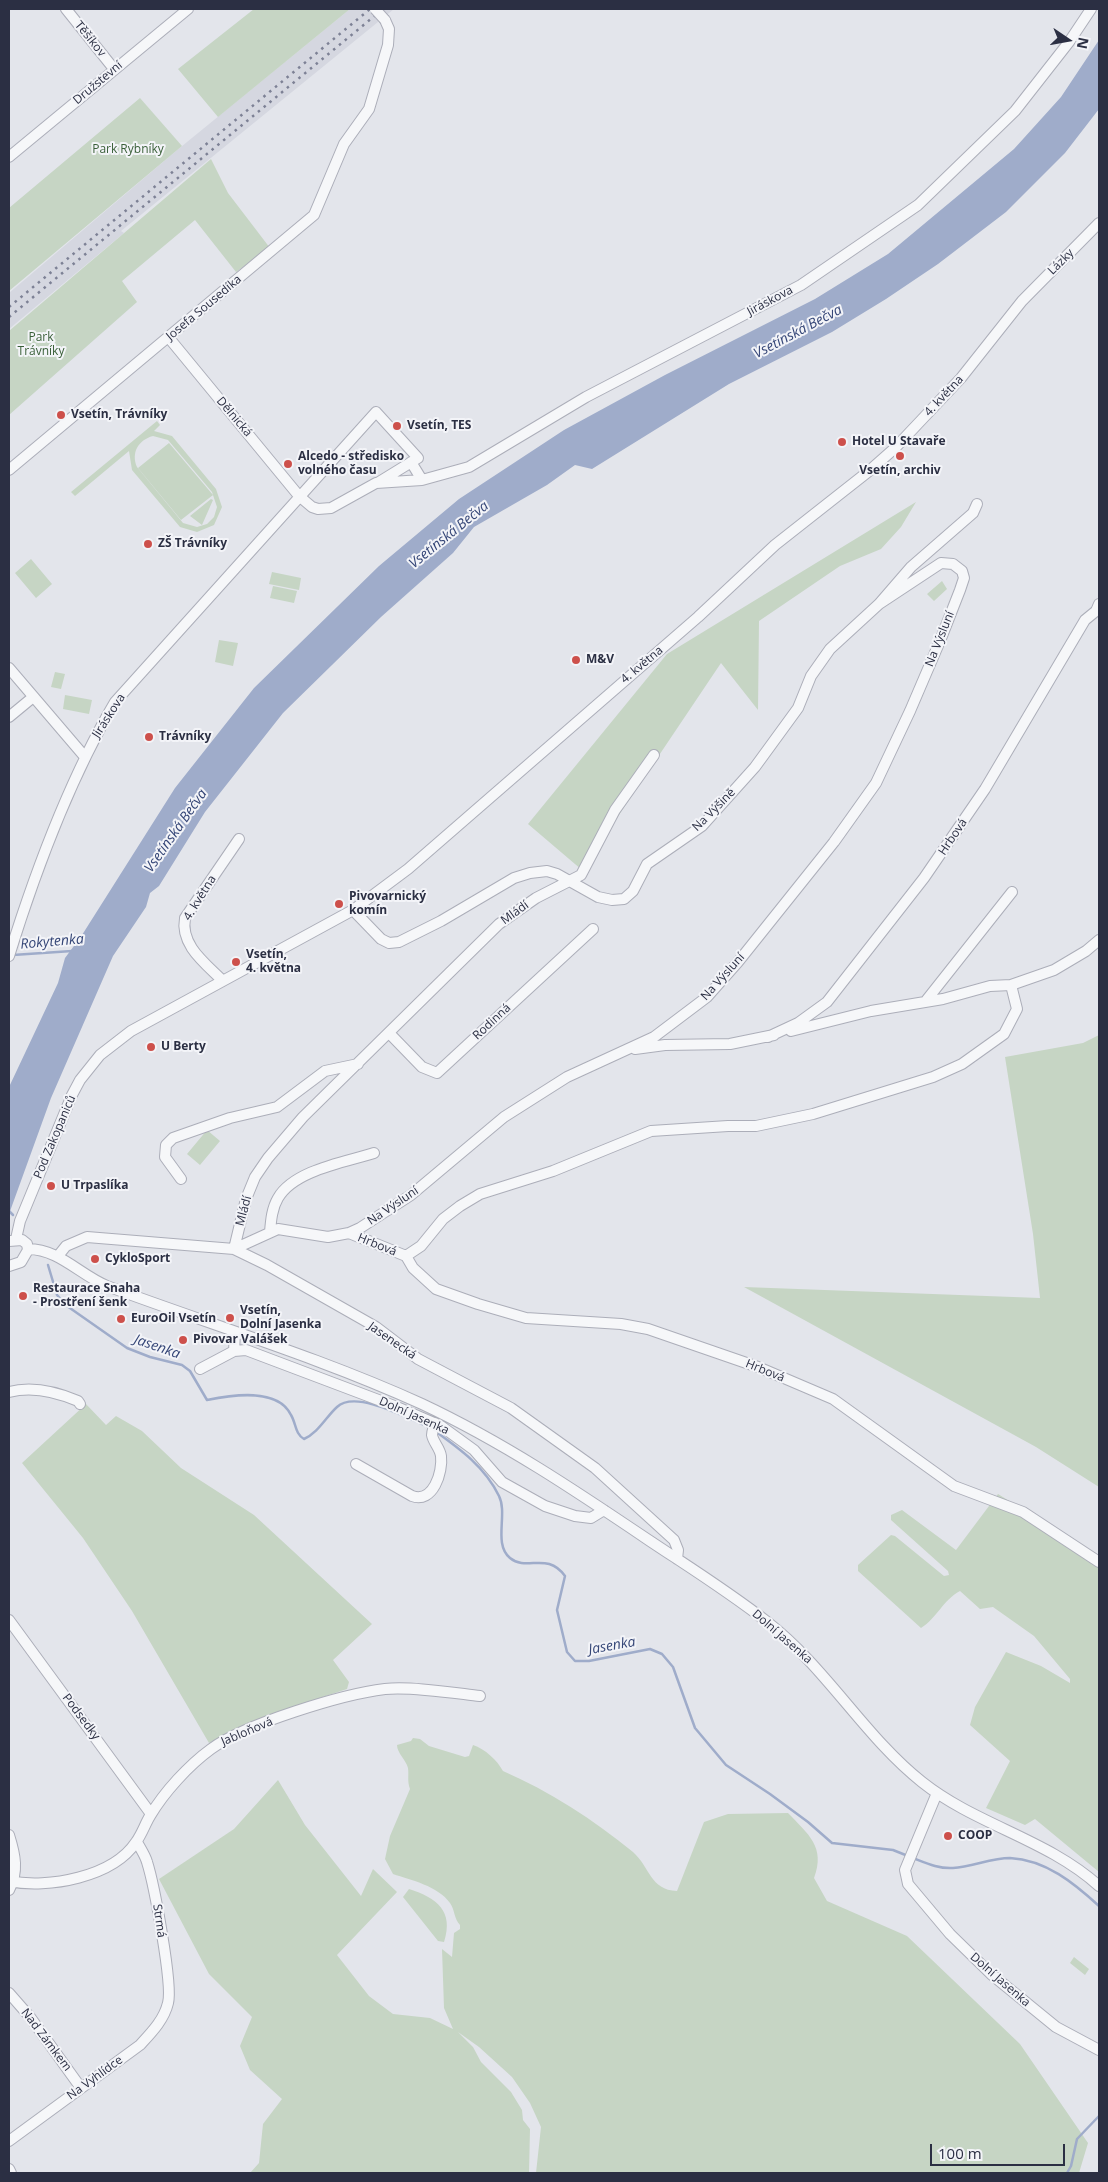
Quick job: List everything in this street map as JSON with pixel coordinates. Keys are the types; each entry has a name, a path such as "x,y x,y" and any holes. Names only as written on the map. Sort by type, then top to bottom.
{"street":[{"name":"Těšíkov","path":"66,9 114,69"},
{"name":"Družstevní","path":"10,153 188,9"},
{"name":"Josefa Sousedíka","path":"9,470 314,216 344,144 363,117 376,89 388,45 389,29 385,20 375,9"},
{"name":"Jiráskova","path":"376,483 422,480 469,467 586,397 801,285 918,205 1015,111 1069,42 1091,9"},
{"name":"Lázky","path":"1022,301 1099,223"},
{"name":"4. května","path":"110,1046 131,1031 222,980 353,910 408,869 698,618 775,545 875,466 961,378 1022,301"},
{"name":"Dělnická","path":"169,338 299,496"},
{"name":"Jiráskova","path":"10,953 13,924 85,757 115,702 299,496 376,412 418,458 331,508 312,507 299,496"},
{"path":"411,462 422,480"},
{"name":"Na Výšině","path":"353,910 381,939 389,943 399,942 441,921 514,878 547,872 558,874 598,897 612,900 624,899 633,892 647,864 702,826 755,767 798,708 819,662 830,649 879,604 911,567 973,513 977,504"},
{"name":"Na Výsluní","path":"234,1249 270,1232 289,1230 328,1237 349,1233 411,1195 504,1117 567,1077 632,1049 654,1037 707,997 738,962 857,811 876,783 910,711 960,590 964,578 962,571 953,564 941,563 879,604"},
{"name":"Hrbová","path":"768,1037 798,1023 827,1002 924,878 986,788 1085,620 1096,611 1099,604"},
{"path":"9,668 32,698 85,757"},
{"path":"9,717 32,698"},
{"name":"Mládí","path":"234,1249 246,1199 255,1177 303,1117 390,1034 499,924 536,898 571,882 581,875 615,810 654,755"},
{"name":"4. května","path":"222,980 193,950 183,926 185,918 239,839"},
{"path":"925,1002 1012,892"},
{"name":"Rodinná","path":"390,1034 422,1067 437,1074 593,929"},
{"name":"Hrbová","path":"632,1049 665,1044 730,1044 768,1037 871,1011 925,1002 990,986 1011,985 1054,970 1086,951 1099,940"},
{"name":"Hrbová","path":"406,1256 421,1246 443,1219 480,1194 552,1172 651,1130 756,1126 813,1114 933,1077 962,1064 1004,1034 1017,1009 1011,985"},
{"name":"Pod Zakopaniců","path":"12,1240 72,1095 88,1068 110,1046"},
{"path":"181,1179 166,1157 166,1145 173,1138 230,1118 277,1108 325,1071 358,1064"},
{"path":"270,1232 272,1214 279,1197 289,1186 303,1177 338,1162 374,1153"},
{"name":"Hrbová","path":"349,1233 406,1256 413,1268 436,1289 478,1304 526,1318 621,1324 648,1329 758,1367 834,1399 954,1486 1023,1512 1099,1562"},
{"name":"Jasenecká","path":"58,1256 66,1246 87,1237 234,1249 310,1289 376,1327 418,1359 518,1413 596,1468 624,1493 677,1543 677,1559"},
{"path":"9,1266 21,1262 27,1255 28,1249 25,1241 12,1240"},
{"name":"Dolní Jasenka","path":"28,1249 43,1250 58,1256 92,1280 362,1380 444,1415 524,1457 758,1614 795,1646 901,1763 937,1793 1052,1853 1077,1868 1099,1886"},
{"path":"200,1368 234,1351 235,1333"},
{"name":"Dolní Jasenka","path":"234,1351 244,1350 255,1354 434,1427 468,1445 502,1482 530,1499 560,1511 584,1517 594,1517 604,1510"},
{"path":"9,1392 19,1389 46,1392 66,1396 78,1401 80,1404"},
{"name":"Dolní Jasenka","path":"356,1464 412,1496 422,1498 435,1486 440,1471 441,1454 434,1427"},
{"name":"Podsedky","path":"9,1620 151,1814"},
{"name":"Jabloňová","path":"10,1884 62,1882 111,1867 137,1842 151,1814 180,1778 209,1750 262,1724 349,1696 386,1689 480,1696"},
{"name":"Dolní Jasenka","path":"937,1793 906,1866 905,1874 908,1884 950,1934 991,1974 1056,2027 1099,2050"},
{"path":"9,1835 16,1865 10,1884"},
{"name":"Strmá","path":"137,1842 147,1860 154,1889 167,1978 168,2003"},
{"name":"Nad Zámkem","path":"9,1993 30,2017 82,2088"},
{"name":"Na Vyhlídce","path":"9,2141 140,2045 157,2026 168,2003"},
{"path":"9,2169 11,2173"}],"shaded area":[{"path":"350,9 394,9 121,231 124,233 9,329 9,293 176,151"}],"green space":[{"path":"254,9 350,9 218,117 178,69"},
{"name":"Park Rybníky","path":"140,98 182,146 9,291 9,208"},
{"name":"Park Trávníky","path":"211,159 228,193 270,248 236,272 195,220 122,281 137,302 9,415 9,331"},
{"path":"157,421 160,425 154,431 172,436 216,489 222,507 214,525 197,532 180,527 132,470 129,451 75,496 71,492","holes":["153,436 168,440 212,492 217,507 214,517 207,524 197,527 183,523 137,467 135,452 143,441"]},
{"path":"169,443 213,495 181,520 138,468"},
{"path":"211,499 213,500 202,525 190,516"},
{"path":"916,502 901,527 881,549 840,566 759,621 758,710 721,663 582,870 528,824 667,654"},
{"path":"31,559 52,584 36,598 15,573"},
{"path":"272,572 301,578 299,590 269,584"},
{"path":"942,581 947,589 934,601 927,594"},
{"path":"273,586 297,591 294,603 270,598"},
{"path":"219,640 238,643 233,666 215,662"},
{"path":"55,672 65,674 61,689 51,687"},
{"path":"65,695 92,700 89,714 63,709"},
{"path":"1099,1035 1099,1487 1036,1447 744,1287 1040,1298 1033,1234 1005,1057 1083,1043"},
{"path":"207,1130 220,1141 200,1165 187,1154"},
{"path":"86,1404 106,1425 116,1416 142,1431 181,1468 254,1515 372,1624 333,1660 349,1682 347,1689 268,1715 209,1743 132,1611 83,1538 22,1463"},
{"path":"998,1494 1099,1557 1099,1872 1035,1819 1025,1825 986,1808 1010,1761 970,1725 975,1707 1006,1652 1041,1666 1070,1683 1070,1679 1034,1636 993,1607 980,1609 960,1591 949,1599 927,1624 921,1628 858,1571 858,1565 891,1535 895,1536 944,1576 949,1575 948,1571 891,1520 891,1515 902,1510 956,1550"},
{"path":"413,1738 420,1739 429,1746 465,1757 469,1756 473,1745 482,1749 494,1759 503,1771 554,1797 618,1840 639,1858 651,1877 661,1887 668,1890 677,1891 704,1822 728,1814 788,1813 813,1842 818,1858 814,1878 827,1901 907,1936 1020,2044 1088,2143 1079,2173 536,2173 541,2127 530,2103 512,2077 479,2047 458,2032 473,2047 481,2062 511,2092 522,2110 523,2120 530,2129 529,2173 250,2173 259,2163 263,2124 282,2099 250,2070 240,2046 252,2017 209,1974 159,1879 234,1829 278,1780 305,1825 361,1896 373,1869 397,1892 337,1955 369,1996 393,2014 430,2018 453,2029 444,2008 442,1949 452,1957 454,1933 460,1929 460,1925 452,1906 445,1897 424,1884 393,1874 385,1859 390,1836 410,1789 408,1768 398,1751 397,1745 411,1741"},
{"path":"409,1889 428,1897 441,1907 447,1922 444,1942 438,1941 403,1897"},
{"path":"1074,1957 1089,1969 1085,1975 1070,1963"}],"water":[{"name":"Vsetínská Bečva","path":"1099,40 1099,109 1065,153 1006,212 938,264 832,332 729,384 592,469 575,465 547,485 474,527 453,553 381,617 283,713 205,812 159,886 150,893 146,907 113,956 51,1098 9,1214 9,1087 58,983 65,958 82,935 175,788 254,688 379,566 459,499 564,430 665,375 815,299 888,254 1014,149 1061,97"}],"waterway":[{"name":"Rokytenka","path":"13,955 72,951"},
{"name":"Jasenka","path":"9,1211 13,1215"},
{"name":"Jasenka","path":"48,1265 57,1295 67,1306 127,1348 150,1357 182,1365 190,1371 207,1400 241,1395 253,1395 276,1400 285,1406 293,1418 299,1434 304,1439 318,1429 337,1407 346,1402 357,1401 383,1407 431,1428"},
{"name":"Jasenka","path":"435,1431 479,1467 499,1496 502,1511 502,1545 510,1558 517,1562 551,1565 565,1576 557,1610 567,1652 575,1661 589,1661 650,1649 662,1654 673,1667 695,1728 726,1765 770,1794 808,1822 832,1843 893,1850 908,1856"},
{"name":"Jasenka","path":"913,1858 943,1868 960,1867 1003,1858 1036,1863 1059,1874 1099,1906"},
{"path":"1067,2173 1071,2166 1077,2139 1099,2116"}],"railway":[{"path":"9,307 370,9"},
{"path":"9,317 383,9"}],"place":[{"name":"Vsetín, Trávníky","path":"61,415"},
{"name":"Vsetín, TES","path":"397,426"},
{"name":"Hotel U Stavaře","path":"842,442"},
{"name":"Vsetín, archiv","path":"900,456"},
{"name":"Alcedo - středisko volného času","path":"288,464"},
{"name":"ZŠ Trávníky","path":"148,544"},
{"name":"M&V","path":"576,660"},
{"name":"Trávníky","path":"149,737"},
{"name":"Pivovarnický komín","path":"339,904"},
{"name":"Vsetín, 4. května","path":"236,962"},
{"name":"U Berty","path":"151,1047"},
{"name":"U Trpaslíka","path":"51,1186"},
{"name":"CykloSport","path":"95,1259"},
{"name":"Restaurace Snaha - Prostření šenk","path":"23,1296"},
{"name":"Vsetín, Dolní Jasenka","path":"230,1318"},
{"name":"EuroOil Vsetín","path":"121,1319"},
{"name":"Pivovar Valášek","path":"183,1340"},
{"name":"COOP","path":"948,1836"}]}
